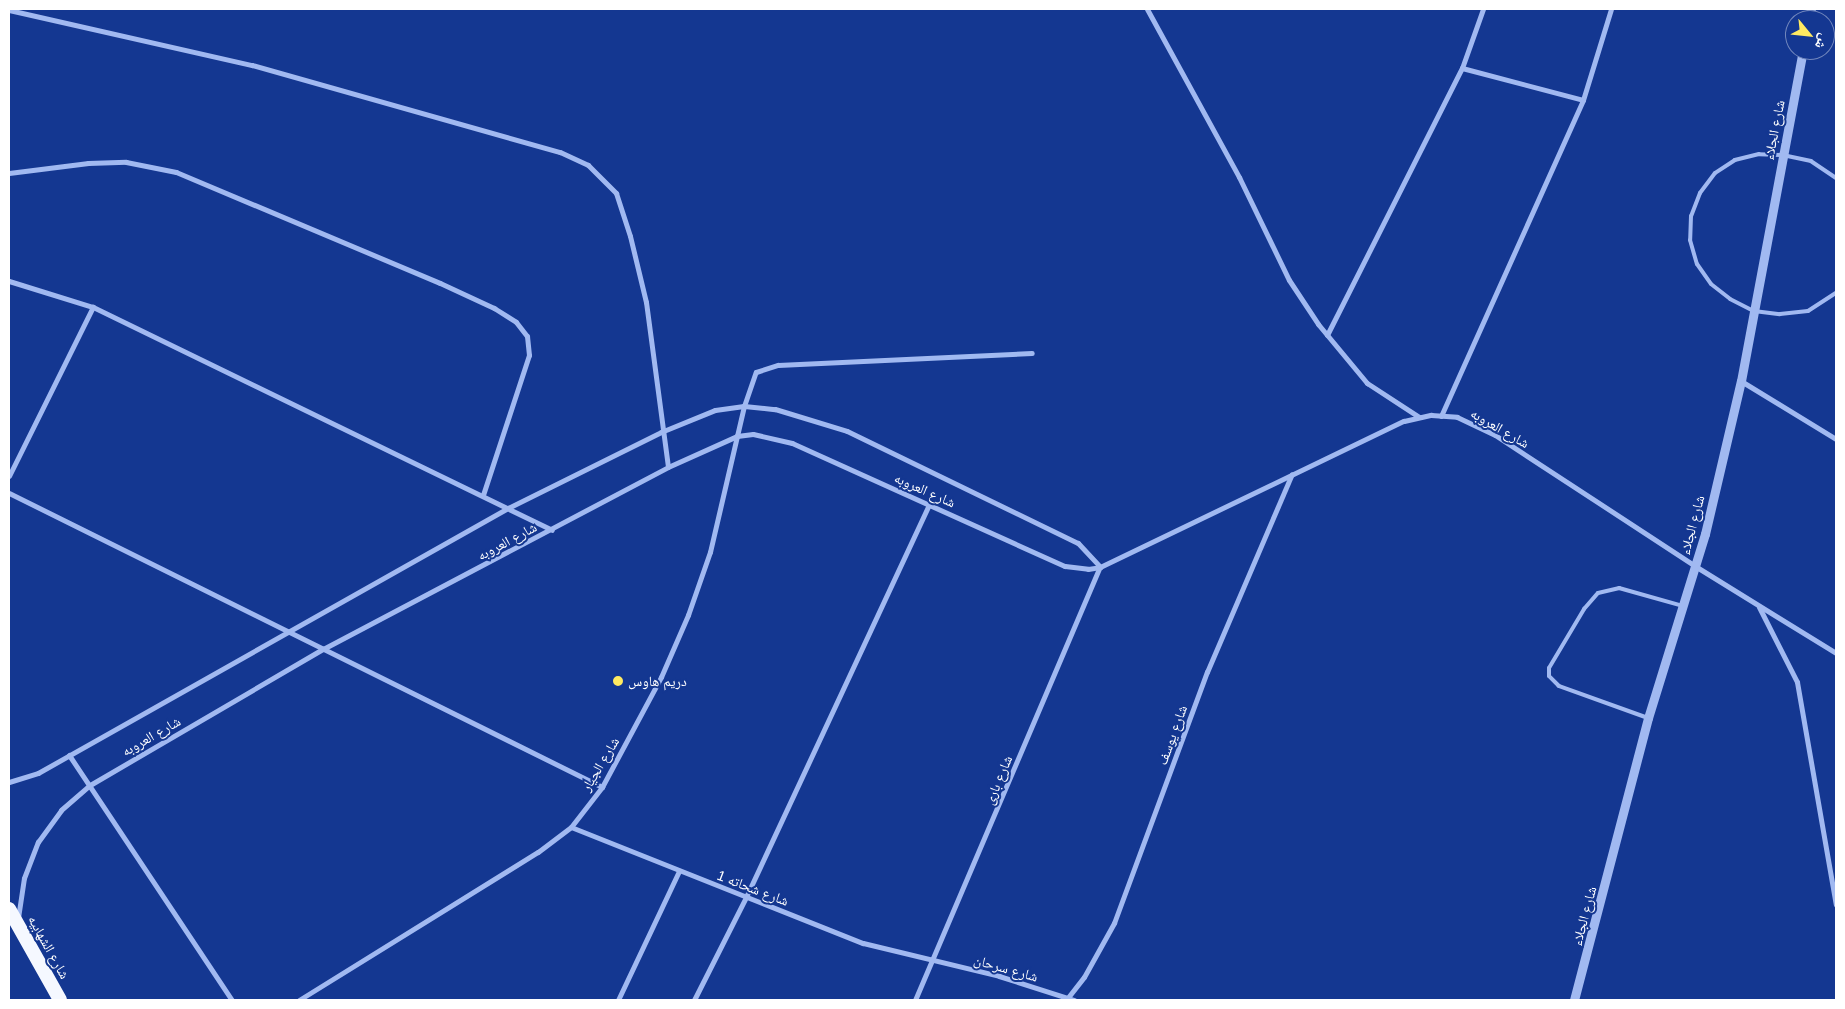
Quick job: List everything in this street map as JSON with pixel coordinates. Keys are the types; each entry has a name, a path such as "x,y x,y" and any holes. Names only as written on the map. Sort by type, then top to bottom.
{"highway":[{"name":"شارع الشهابيه","path":"9,909 60,1000"}],"street":[{"path":"1147,9 1239,177 1289,280 1327,335 1367,383 1418,417"},
{"path":"1327,335 1462,68 1483,9"},
{"path":"1441,416 1583,100 1611,9"},
{"path":"9,10 252,65 560,152 588,166 616,193 630,236 646,302 661,432 668,467"},
{"name":"شارع الجلاء","path":"1574,1000 1648,718 1695,566 1741,381 1801,60"},
{"path":"1462,68 1583,100"},
{"path":"9,172 88,162 126,162 176,172 440,283 494,308 516,322 527,336 529,356 482,495"},
{"path":"9,281 93,307 552,530"},
{"path":"9,476 93,307"},
{"name":"شارع الجيار","path":"299,1000 538,852 571,827 602,787 661,677 688,616 710,552 751,380 766,367 1032,353"},
{"path":"1741,381 1836,439"},
{"name":"شارع العروبه","path":"9,782 38,773 285,632 508,508 661,432 715,410 744,406 775,409 813,419 880,444 1078,543 1100,567"},
{"name":"شارع العروبه","path":"17,923 24,878 38,842 61,810 90,785 323,649 552,530 668,467 737,436 753,434 792,443 1065,566 1100,567 1293,474 1418,417 1457,417 1495,434 1758,607 1836,653"},
{"name":"شارع يوسف","path":"1067,999 1089,969 1114,923 1207,672 1293,474"},
{"path":"9,494 602,787"},
{"path":"694,1000 746,897 929,504"},
{"name":"شارع بارى","path":"915,1000 931,960 970,876 1100,567"},
{"path":"1758,607 1798,682 1836,905"},
{"path":"69,755 232,1000"},
{"name":"شارع شحاته 1","path":"571,827 863,942 931,960"},
{"path":"618,1000 679,871"},
{"name":"شارع سرحان","path":"931,960 999,976 1074,1000"}],"lane":[{"path":"1836,178 1811,161 1783,155 1759,154 1736,160 1715,173 1700,192 1691,216 1690,240 1697,264 1711,284 1730,299 1754,311 1780,314 1808,311 1836,293"},
{"path":"1648,718 1559,686 1549,676 1549,668 1584,608 1598,594 1619,588 1683,606"}],"place":[{"name":"دريم هاوس","path":"618,681"}]}
